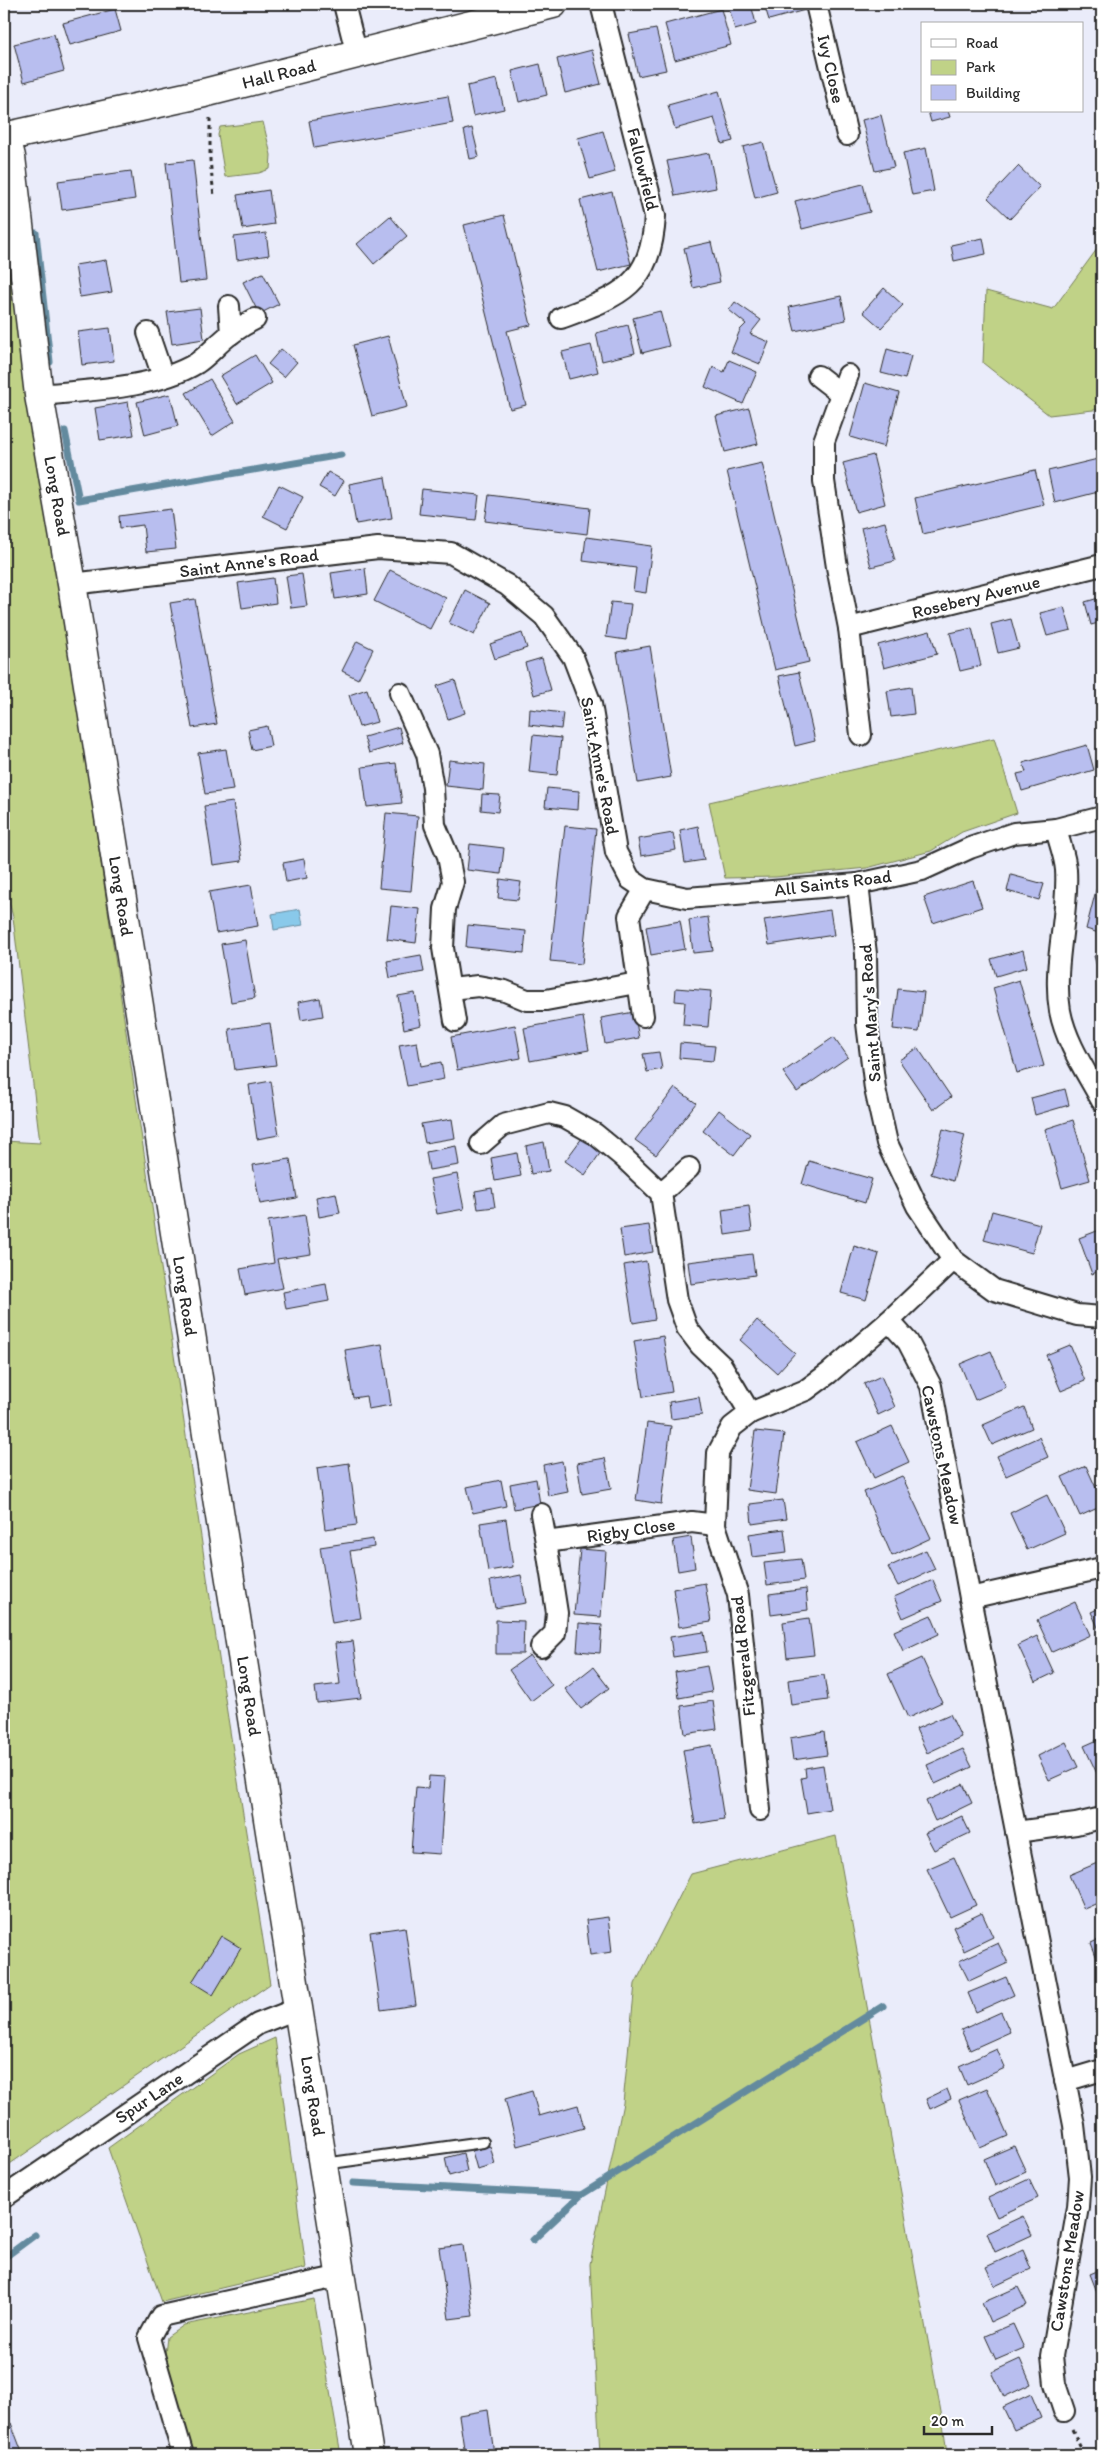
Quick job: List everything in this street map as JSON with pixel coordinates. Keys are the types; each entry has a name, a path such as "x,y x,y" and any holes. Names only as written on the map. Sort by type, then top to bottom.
{"street":[{"path":"344,4 357,55"},
{"name":"Hall Road","path":"4,135 204,93 553,4"},
{"name":"Fallowfield","path":"561,318 611,299 637,278 649,257 654,236 656,216 601,4"},
{"name":"Ivy Close","path":"816,4 847,134"},
{"name":"Long Road","path":"4,135 11,156 39,395 72,584 369,2455"},
{"path":"229,306 231,334"},
{"path":"39,395 111,387 163,377 195,364 211,353 231,334 255,319"},
{"path":"148,333 163,377"},
{"path":"848,375 824,441 824,481 837,567 849,628 861,735"},
{"path":"818,376 840,394"},
{"name":"Saint Anne's Road","path":"72,584 378,548 451,553 508,585 544,616 573,657 591,704 616,852 630,879 645,889"},
{"name":"Rosebery Avenue","path":"849,628 1102,565"},
{"path":"400,693 426,754 433,788 435,825 448,856 454,882 445,909 443,948 456,1021"},
{"name":"All Saints Road","path":"645,889 687,898 858,884 922,870 970,848 1014,833 1056,829 1102,817"},
{"path":"1056,829 1066,868 1065,908 1058,973 1060,1012 1072,1047 1095,1073 1102,1101"},
{"name":"Saint Mary's Road","path":"858,884 866,954 867,1023 875,1090 887,1143 917,1206 953,1260 994,1290 1070,1313 1102,1317"},
{"path":"643,1016 636,983 629,916 645,889"},
{"path":"451,989 478,986 505,990 527,1000 546,1000 636,983"},
{"path":"481,1144 503,1125 548,1113 566,1117 596,1134 661,1193 677,1300 687,1328 700,1345 722,1366 750,1413"},
{"path":"661,1193 689,1168"},
{"name":"Fitzgerald Road","path":"760,1810 738,1595 715,1525 718,1453 732,1427 750,1413 806,1390 829,1373 890,1321 953,1260"},
{"name":"Cawstons Meadow","path":"890,1321 908,1342 931,1386 970,1598 1074,2126 1080,2177 1078,2208 1052,2356 1055,2384 1064,2411"},
{"path":"541,1514 557,1613 555,1633 541,1647"},
{"name":"Rigby Close","path":"546,1542 692,1522 715,1525"},
{"path":"970,1598 1102,1568"},
{"path":"1016,1832 1076,1824 1102,1818"},
{"name":"Spur Lane","path":"4,2197 258,2024 299,2008"},
{"path":"1065,2081 1102,2070"},
{"path":"183,2455 149,2338 161,2316 341,2276"}],"lane":[{"path":"323,2164 483,2142"}],"path":[{"path":"204,93 210,122 210,160 214,196"},
{"path":"1064,2411 1084,2455"}],"green space":[{"path":"263,122 271,155 270,169 259,173 225,177 218,135 220,127"},
{"path":"4,210 227,1712 270,1984 4,2168 4,1141 40,1143 13,917 4,883"},
{"path":"1102,238 1102,409 1049,415 983,363 986,291 1053,309 1100,245"},
{"path":"994,738 1017,813 962,832 931,851 867,868 775,877 725,878 709,802"},
{"path":"836,1836 943,2423 947,2455 600,2455 590,2264 623,2103 635,1984 691,1874"},
{"path":"275,2038 306,2268 162,2302 108,2148 239,2054"},
{"path":"314,2299 341,2455 192,2455 165,2354 167,2337 184,2325"}],"water":[{"path":"300,909 303,925 274,930 272,914"}],"building":[{"path":"728,4 751,4 756,24 735,30"},
{"path":"764,4 803,4 805,10 769,20"},
{"path":"115,9 121,31 70,45 63,23"},
{"path":"721,9 731,45 675,60 665,24"},
{"path":"656,29 666,70 638,76 629,34"},
{"path":"54,34 64,71 24,82 14,44"},
{"path":"592,50 601,84 565,93 557,59"},
{"path":"540,64 547,95 519,102 512,71"},
{"path":"497,79 504,109 473,116 467,86"},
{"path":"719,91 733,141 722,144 714,118 675,129 668,105"},
{"path":"448,96 453,123 314,148 309,121"},
{"path":"928,112 948,112 950,117 931,122"},
{"path":"881,115 894,167 875,171 862,120"},
{"path":"472,128 479,157 470,159 464,130"},
{"path":"603,131 615,172 590,179 578,138"},
{"path":"763,142 777,192 755,198 743,147"},
{"path":"926,148 934,191 912,195 903,153"},
{"path":"709,153 716,188 675,196 667,161"},
{"path":"193,160 206,280 179,283 166,163"},
{"path":"1018,166 1040,187 1010,219 988,198"},
{"path":"131,171 135,199 62,210 58,181"},
{"path":"863,184 870,212 802,229 795,201"},
{"path":"269,190 274,224 243,229 237,195"},
{"path":"612,192 631,264 598,272 580,200"},
{"path":"504,215 531,325 507,331 526,405 510,409 464,225"},
{"path":"390,216 407,236 374,264 357,244"},
{"path":"266,233 269,255 237,260 234,237"},
{"path":"983,238 986,254 954,261 951,245"},
{"path":"711,242 720,282 693,288 684,248"},
{"path":"106,260 112,292 80,297 75,265"},
{"path":"263,273 279,304 259,314 243,282"},
{"path":"884,288 903,305 881,328 863,312"},
{"path":"841,296 846,320 795,331 789,307"},
{"path":"735,302 761,320 750,334 769,342 760,364 731,352 740,330 746,324 729,310"},
{"path":"200,308 204,339 172,344 167,312"},
{"path":"660,311 669,346 642,353 633,318"},
{"path":"628,325 635,353 602,361 596,333"},
{"path":"110,328 114,361 82,365 78,332"},
{"path":"388,336 407,407 372,416 353,345"},
{"path":"591,345 598,372 569,379 562,352"},
{"path":"281,349 297,362 284,377 268,364"},
{"path":"887,349 911,356 905,379 881,373"},
{"path":"255,355 272,383 237,404 220,376"},
{"path":"729,360 757,372 743,404 705,387 713,367 724,372"},
{"path":"210,379 235,421 212,436 186,393"},
{"path":"865,383 899,393 884,447 850,437"},
{"path":"170,394 178,426 145,435 137,402"},
{"path":"128,402 134,435 100,440 95,408"},
{"path":"749,408 758,444 725,452 716,416"},
{"path":"873,455 885,504 856,512 843,463"},
{"path":"1102,458 1102,491 1055,503 1048,471"},
{"path":"762,463 809,662 775,670 727,471"},
{"path":"1035,470 1044,505 923,534 915,498"},
{"path":"328,472 344,481 335,496 319,487"},
{"path":"385,477 392,518 356,524 349,484"},
{"path":"279,485 303,497 287,528 263,516"},
{"path":"422,489 479,495 476,520 419,514"},
{"path":"489,495 590,508 587,534 485,521"},
{"path":"171,509 176,549 146,552 143,525 120,528 119,516"},
{"path":"885,522 895,561 871,567 861,528"},
{"path":"586,537 652,546 646,593 633,591 636,568 583,561"},
{"path":"365,568 368,594 335,599 331,573"},
{"path":"390,570 446,598 430,629 374,601"},
{"path":"302,574 307,606 291,608 286,576"},
{"path":"273,578 276,603 242,608 238,583"},
{"path":"465,590 490,603 474,635 449,623"},
{"path":"1102,597 1102,622 1091,625 1085,602"},
{"path":"195,599 217,724 192,728 170,603"},
{"path":"611,602 631,604 626,640 606,637"},
{"path":"1064,607 1071,630 1047,636 1040,613"},
{"path":"1011,619 1019,648 998,653 991,624"},
{"path":"972,628 981,666 960,671 950,633"},
{"path":"930,631 937,654 884,668 878,645"},
{"path":"522,633 527,648 495,659 490,644"},
{"path":"357,641 373,649 358,679 342,671"},
{"path":"650,646 671,777 638,783 617,652"},
{"path":"542,658 551,690 534,695 525,663"},
{"path":"799,672 815,741 795,746 779,676"},
{"path":"455,680 465,713 448,719 437,686"},
{"path":"911,687 914,714 891,717 887,691"},
{"path":"367,689 377,722 359,727 349,695"},
{"path":"530,709 563,713 561,729 529,725"},
{"path":"267,726 271,746 252,750 248,730"},
{"path":"399,727 403,743 369,753 364,737"},
{"path":"533,735 561,738 557,775 529,772"},
{"path":"1087,745 1094,770 1022,791 1017,774 1026,772 1023,763"},
{"path":"226,749 233,790 205,794 198,753"},
{"path":"449,760 485,764 483,790 446,786"},
{"path":"396,763 402,803 367,807 362,767"},
{"path":"547,788 579,791 578,810 545,807"},
{"path":"482,794 500,795 498,812 481,810"},
{"path":"233,802 242,861 213,865 204,806"},
{"path":"386,813 418,816 411,891 379,888"},
{"path":"565,826 596,829 582,964 550,961"},
{"path":"698,826 704,860 685,863 680,830"},
{"path":"673,833 676,850 641,856 638,839"},
{"path":"470,844 504,848 501,874 467,870"},
{"path":"304,859 307,878 286,882 283,863"},
{"path":"1102,867 1102,934 1086,929"},
{"path":"1011,875 1044,884 1039,900 1007,891"},
{"path":"500,879 521,882 518,900 498,898"},
{"path":"973,881 982,907 933,923 924,897"},
{"path":"251,885 258,926 216,933 209,892"},
{"path":"391,906 420,909 416,943 387,939"},
{"path":"830,910 834,935 769,945 764,920"},
{"path":"708,917 713,951 693,953 689,920"},
{"path":"680,921 685,949 651,955 646,927"},
{"path":"468,925 526,931 524,953 466,947"},
{"path":"245,940 255,998 231,1002 221,944"},
{"path":"1023,950 1027,967 996,976 991,959"},
{"path":"1102,954 1102,984 1094,956"},
{"path":"421,955 424,972 390,978 387,961"},
{"path":"1019,980 1044,1066 1017,1073 993,988"},
{"path":"676,988 711,991 708,1027 683,1025 685,1002 675,1001"},
{"path":"898,989 924,992 919,1032 893,1029"},
{"path":"415,993 421,1025 404,1029 398,996"},
{"path":"320,998 323,1016 301,1020 298,1002"},
{"path":"634,1012 639,1038 605,1044 601,1018"},
{"path":"583,1017 589,1050 530,1061 524,1028"},
{"path":"270,1023 276,1065 235,1070 229,1029"},
{"path":"515,1025 521,1058 457,1070 451,1037"},
{"path":"834,1037 848,1057 797,1092 783,1072"},
{"path":"417,1042 421,1066 441,1062 444,1079 407,1086 399,1045"},
{"path":"680,1043 715,1046 713,1061 679,1058"},
{"path":"918,1048 951,1097 933,1110 899,1060"},
{"path":"659,1052 662,1069 647,1072 643,1054"},
{"path":"271,1081 279,1135 257,1139 249,1085"},
{"path":"675,1088 696,1103 656,1155 635,1140"},
{"path":"1065,1089 1069,1105 1035,1115 1031,1098"},
{"path":"719,1110 750,1134 734,1155 703,1131"},
{"path":"452,1119 455,1138 425,1143 421,1124"},
{"path":"1073,1120 1090,1180 1062,1188 1045,1129"},
{"path":"943,1129 965,1135 953,1181 931,1174"},
{"path":"582,1138 601,1152 585,1175 565,1161"},
{"path":"544,1142 549,1171 531,1174 526,1146"},
{"path":"456,1146 459,1165 429,1170 426,1152"},
{"path":"517,1153 521,1176 495,1181 491,1158"},
{"path":"290,1159 297,1198 260,1204 253,1165"},
{"path":"809,1161 872,1179 865,1203 802,1184"},
{"path":"457,1174 464,1209 437,1214 430,1179"},
{"path":"492,1188 495,1207 478,1209 475,1191"},
{"path":"336,1193 340,1213 319,1217 316,1197"},
{"path":"749,1206 752,1231 725,1235 722,1210"},
{"path":"992,1211 1040,1224 1032,1253 984,1240"},
{"path":"305,1215 311,1254 277,1259 283,1288 245,1295 240,1269 274,1263 268,1221"},
{"path":"649,1225 653,1252 624,1257 620,1229"},
{"path":"1102,1229 1102,1270 1092,1274 1079,1238"},
{"path":"854,1246 879,1254 866,1300 841,1293"},
{"path":"752,1254 755,1275 691,1284 688,1262"},
{"path":"646,1261 655,1319 633,1323 624,1265"},
{"path":"326,1284 329,1301 286,1309 283,1292"},
{"path":"757,1320 795,1353 777,1373 740,1340"},
{"path":"663,1336 672,1392 643,1397 634,1341"},
{"path":"382,1344 391,1405 368,1409 366,1396 353,1398 345,1350"},
{"path":"1070,1345 1085,1381 1061,1391 1046,1355"},
{"path":"991,1351 1006,1387 975,1400 960,1364"},
{"path":"881,1376 895,1407 878,1415 864,1384"},
{"path":"699,1397 702,1415 671,1419 669,1402"},
{"path":"1024,1407 1032,1428 992,1445 983,1425"},
{"path":"647,1423 671,1426 661,1504 636,1500"},
{"path":"892,1426 909,1462 874,1478 857,1442"},
{"path":"755,1431 784,1434 776,1494 747,1490"},
{"path":"1039,1437 1048,1457 1006,1476 997,1456"},
{"path":"605,1458 611,1489 582,1494 577,1463"},
{"path":"562,1461 568,1492 548,1496 543,1465"},
{"path":"349,1463 357,1525 325,1529 317,1468"},
{"path":"1086,1466 1102,1501 1102,1506 1080,1516 1062,1477"},
{"path":"902,1476 931,1538 892,1556 864,1492"},
{"path":"536,1479 540,1504 514,1509 510,1484"},
{"path":"501,1480 506,1506 473,1513 467,1487"},
{"path":"1047,1495 1065,1533 1027,1550 1010,1513"},
{"path":"783,1500 786,1519 752,1524 750,1504"},
{"path":"506,1519 513,1567 488,1571 480,1523"},
{"path":"784,1529 787,1553 752,1557 749,1534"},
{"path":"691,1537 695,1568 678,1571 673,1540"},
{"path":"373,1539 374,1547 350,1551 361,1618 332,1623 320,1547"},
{"path":"580,1549 606,1551 601,1617 574,1615"},
{"path":"926,1550 935,1569 898,1586 888,1567"},
{"path":"801,1559 804,1580 767,1585 764,1563"},
{"path":"521,1575 526,1603 495,1608 490,1581"},
{"path":"933,1580 942,1601 903,1618 894,1597"},
{"path":"705,1583 711,1622 679,1627 673,1589"},
{"path":"806,1589 808,1610 771,1615 769,1594"},
{"path":"1075,1602 1090,1635 1052,1652 1037,1620"},
{"path":"1102,1607 1102,1636 1091,1612"},
{"path":"931,1615 939,1634 903,1651 894,1631"},
{"path":"809,1618 814,1655 787,1658 783,1622"},
{"path":"496,1620 524,1621 523,1654 496,1654"},
{"path":"579,1623 602,1625 600,1653 577,1651"},
{"path":"704,1632 707,1652 673,1657 670,1637"},
{"path":"1037,1636 1054,1673 1035,1682 1018,1645"},
{"path":"353,1641 361,1698 317,1703 315,1687 340,1684 335,1643"},
{"path":"530,1655 552,1685 531,1701 509,1670"},
{"path":"922,1658 942,1702 908,1718 888,1674"},
{"path":"707,1666 712,1692 679,1698 675,1672"},
{"path":"593,1667 609,1688 581,1709 565,1689"},
{"path":"824,1675 828,1700 791,1705 788,1680"},
{"path":"713,1701 717,1729 685,1734 681,1706"},
{"path":"950,1714 961,1737 927,1753 916,1729"},
{"path":"824,1732 827,1755 793,1760 790,1738"},
{"path":"1102,1738 1102,1779 1100,1780 1084,1746"},
{"path":"1066,1742 1078,1767 1049,1780 1038,1756"},
{"path":"712,1745 724,1819 695,1824 683,1750"},
{"path":"963,1749 972,1767 935,1784 927,1765"},
{"path":"823,1765 830,1809 807,1813 801,1778 806,1777 805,1768"},
{"path":"429,1776 445,1777 440,1854 411,1852 416,1787 428,1788"},
{"path":"963,1784 972,1803 935,1821 926,1801"},
{"path":"962,1816 970,1833 934,1850 925,1833"},
{"path":"954,1857 976,1905 950,1917 927,1869"},
{"path":"1102,1861 1102,1901 1084,1909 1069,1875"},
{"path":"982,1913 993,1937 964,1951 953,1927"},
{"path":"608,1917 612,1952 590,1955 586,1920"},
{"path":"405,1927 416,2005 381,2010 370,1932"},
{"path":"221,1936 241,1948 213,1995 192,1982"},
{"path":"1102,1938 1102,1965 1100,1966 1091,1943"},
{"path":"998,1943 1008,1963 969,1981 959,1961"},
{"path":"1006,1977 1014,1995 976,2012 968,1993"},
{"path":"1001,2012 1010,2032 970,2050 961,2030"},
{"path":"997,2049 1005,2068 967,2085 959,2066"},
{"path":"987,2088 1008,2136 980,2148 959,2100"},
{"path":"947,2089 951,2099 930,2109 926,2099"},
{"path":"532,2091 539,2116 578,2105 584,2128 517,2146 505,2099"},
{"path":"490,2146 495,2164 477,2169 472,2151"},
{"path":"1014,2146 1026,2172 995,2186 984,2159"},
{"path":"463,2153 467,2171 449,2176 445,2158"},
{"path":"1029,2179 1038,2198 997,2217 988,2198"},
{"path":"1023,2216 1032,2235 995,2252 987,2233"},
{"path":"463,2245 473,2316 449,2319 439,2248"},
{"path":"1023,2250 1031,2269 995,2286 986,2267"},
{"path":"1102,2269 1102,2296 1099,2297 1090,2274"},
{"path":"1018,2287 1027,2305 990,2322 982,2303"},
{"path":"1013,2324 1024,2348 996,2360 985,2336"},
{"path":"1020,2359 1031,2384 1004,2397 992,2372"},
{"path":"1031,2394 1041,2418 1014,2430 1003,2407"},
{"path":"488,2410 494,2454 465,2455 459,2415"},
{"path":"11,2423 23,2455 4,2455 4,2426"}],"waterway":[{"path":"36,233 50,362"},
{"path":"65,431 79,500 341,455"},
{"path":"533,2240 581,2195 883,2006"},
{"path":"353,2183 581,2195"},
{"path":"4,2258 35,2235"}]}
